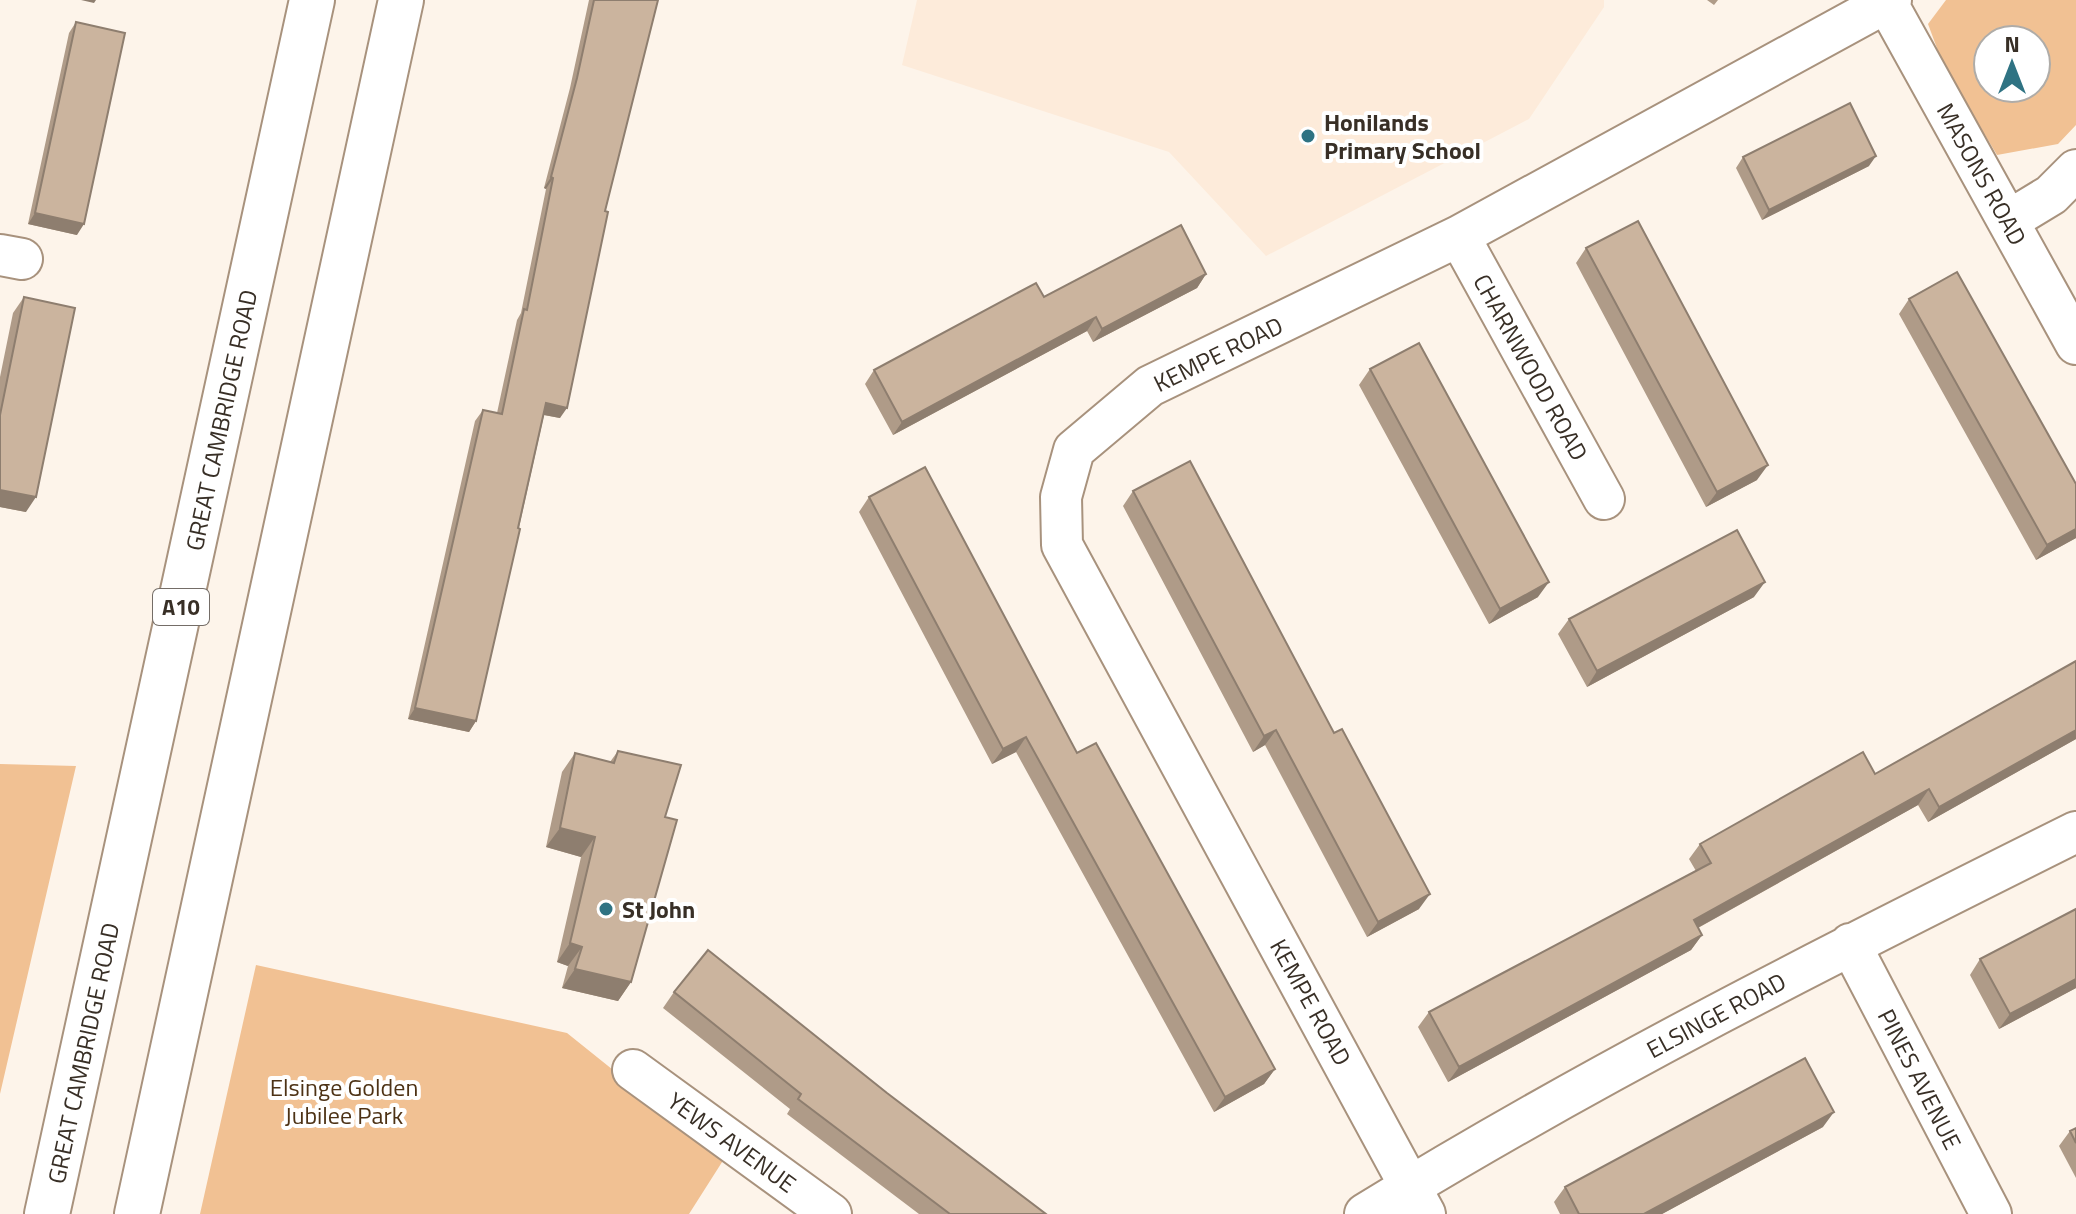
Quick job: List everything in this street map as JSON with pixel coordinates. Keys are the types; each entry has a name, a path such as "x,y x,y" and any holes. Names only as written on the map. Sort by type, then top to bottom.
{"highway":[{"name":"GREAT CAMBRIDGE ROAD","path":"47,1214 312,0"},
{"path":"137,1214 401,0"}],"street":[{"name":"MASONS ROAD","path":"1889,2 2076,344"},
{"name":"KEMPE ROAD","path":"1418,1200 1062,545 1061,497 1074,450 1150,386 1459,236 1889,2"},
{"path":"2008,221 2051,195 2076,170"},
{"name":"CHARNWOOD ROAD","path":"1459,236 1604,499"},
{"name":"ELSINGE ROAD","path":"1365,1214 1418,1200 1630,1061 1850,944 2076,832"},
{"name":"PINES AVENUE","path":"1850,944 1991,1214"},
{"name":"YEWS AVENUE","path":"633,1070 831,1214"}],"shaded area":[{"name":"Honilands Primary School","path":"917,0 1604,0 1604,7 1529,119 1266,256 1169,152 902,65"}],"green space":[{"path":"1946,0 2076,0 2076,125 2058,144 1997,155 1944,67 1928,24"},
{"path":"0,764 76,766 0,1094"},
{"name":"Elsinge Golden Jubilee Park","path":"256,965 567,1033 724,1159 689,1214 200,1214"}],"building":[{"path":"594,0 658,0 605,211 608,212 567,408 546,403 476,721 415,708 483,410 502,414 524,309 527,310 551,177"},
{"path":"76,22 125,33 84,224 35,213"},
{"path":"1850,103 1876,156 1769,210 1743,157"},
{"path":"1638,221 1768,465 1717,492 1586,248"},
{"path":"1181,225 1206,274 1102,329 1096,317 902,422 874,370 1036,283 1044,297"},
{"path":"1957,272 2076,484 2076,529 2047,545 1909,299"},
{"path":"24,297 75,308 36,497 0,490 0,415"},
{"path":"1419,343 1549,582 1500,609 1370,369"},
{"path":"1190,461 1334,733 1342,729 1430,894 1378,922 1276,730 1264,736 1133,491"},
{"path":"925,467 1077,753 1096,743 1275,1069 1225,1097 1026,737 1003,749 869,497"},
{"path":"1737,530 1765,582 1597,671 1569,619"},
{"path":"2076,661 2076,730 1939,807 1929,789 1694,920 1702,935 1459,1067 1429,1012 1711,863 1700,844 1863,752 1875,774"},
{"name":"St John","path":"618,751 681,765 665,817 677,820 631,982 575,969 582,947 570,943 595,837 560,828 575,753 614,763"},
{"path":"2076,909 2076,979 2010,1014 1980,959"},
{"path":"708,950 887,1093 1046,1214 950,1214 798,1099 801,1094 674,992"},
{"path":"1805,1058 1834,1112 1644,1214 1579,1214 1565,1187"},
{"path":"2076,1128 2076,1143 2070,1131"}],"place":[{"name":"Honilands Primary School","path":"1308,136"},
{"name":"St John","path":"606,909"}]}
